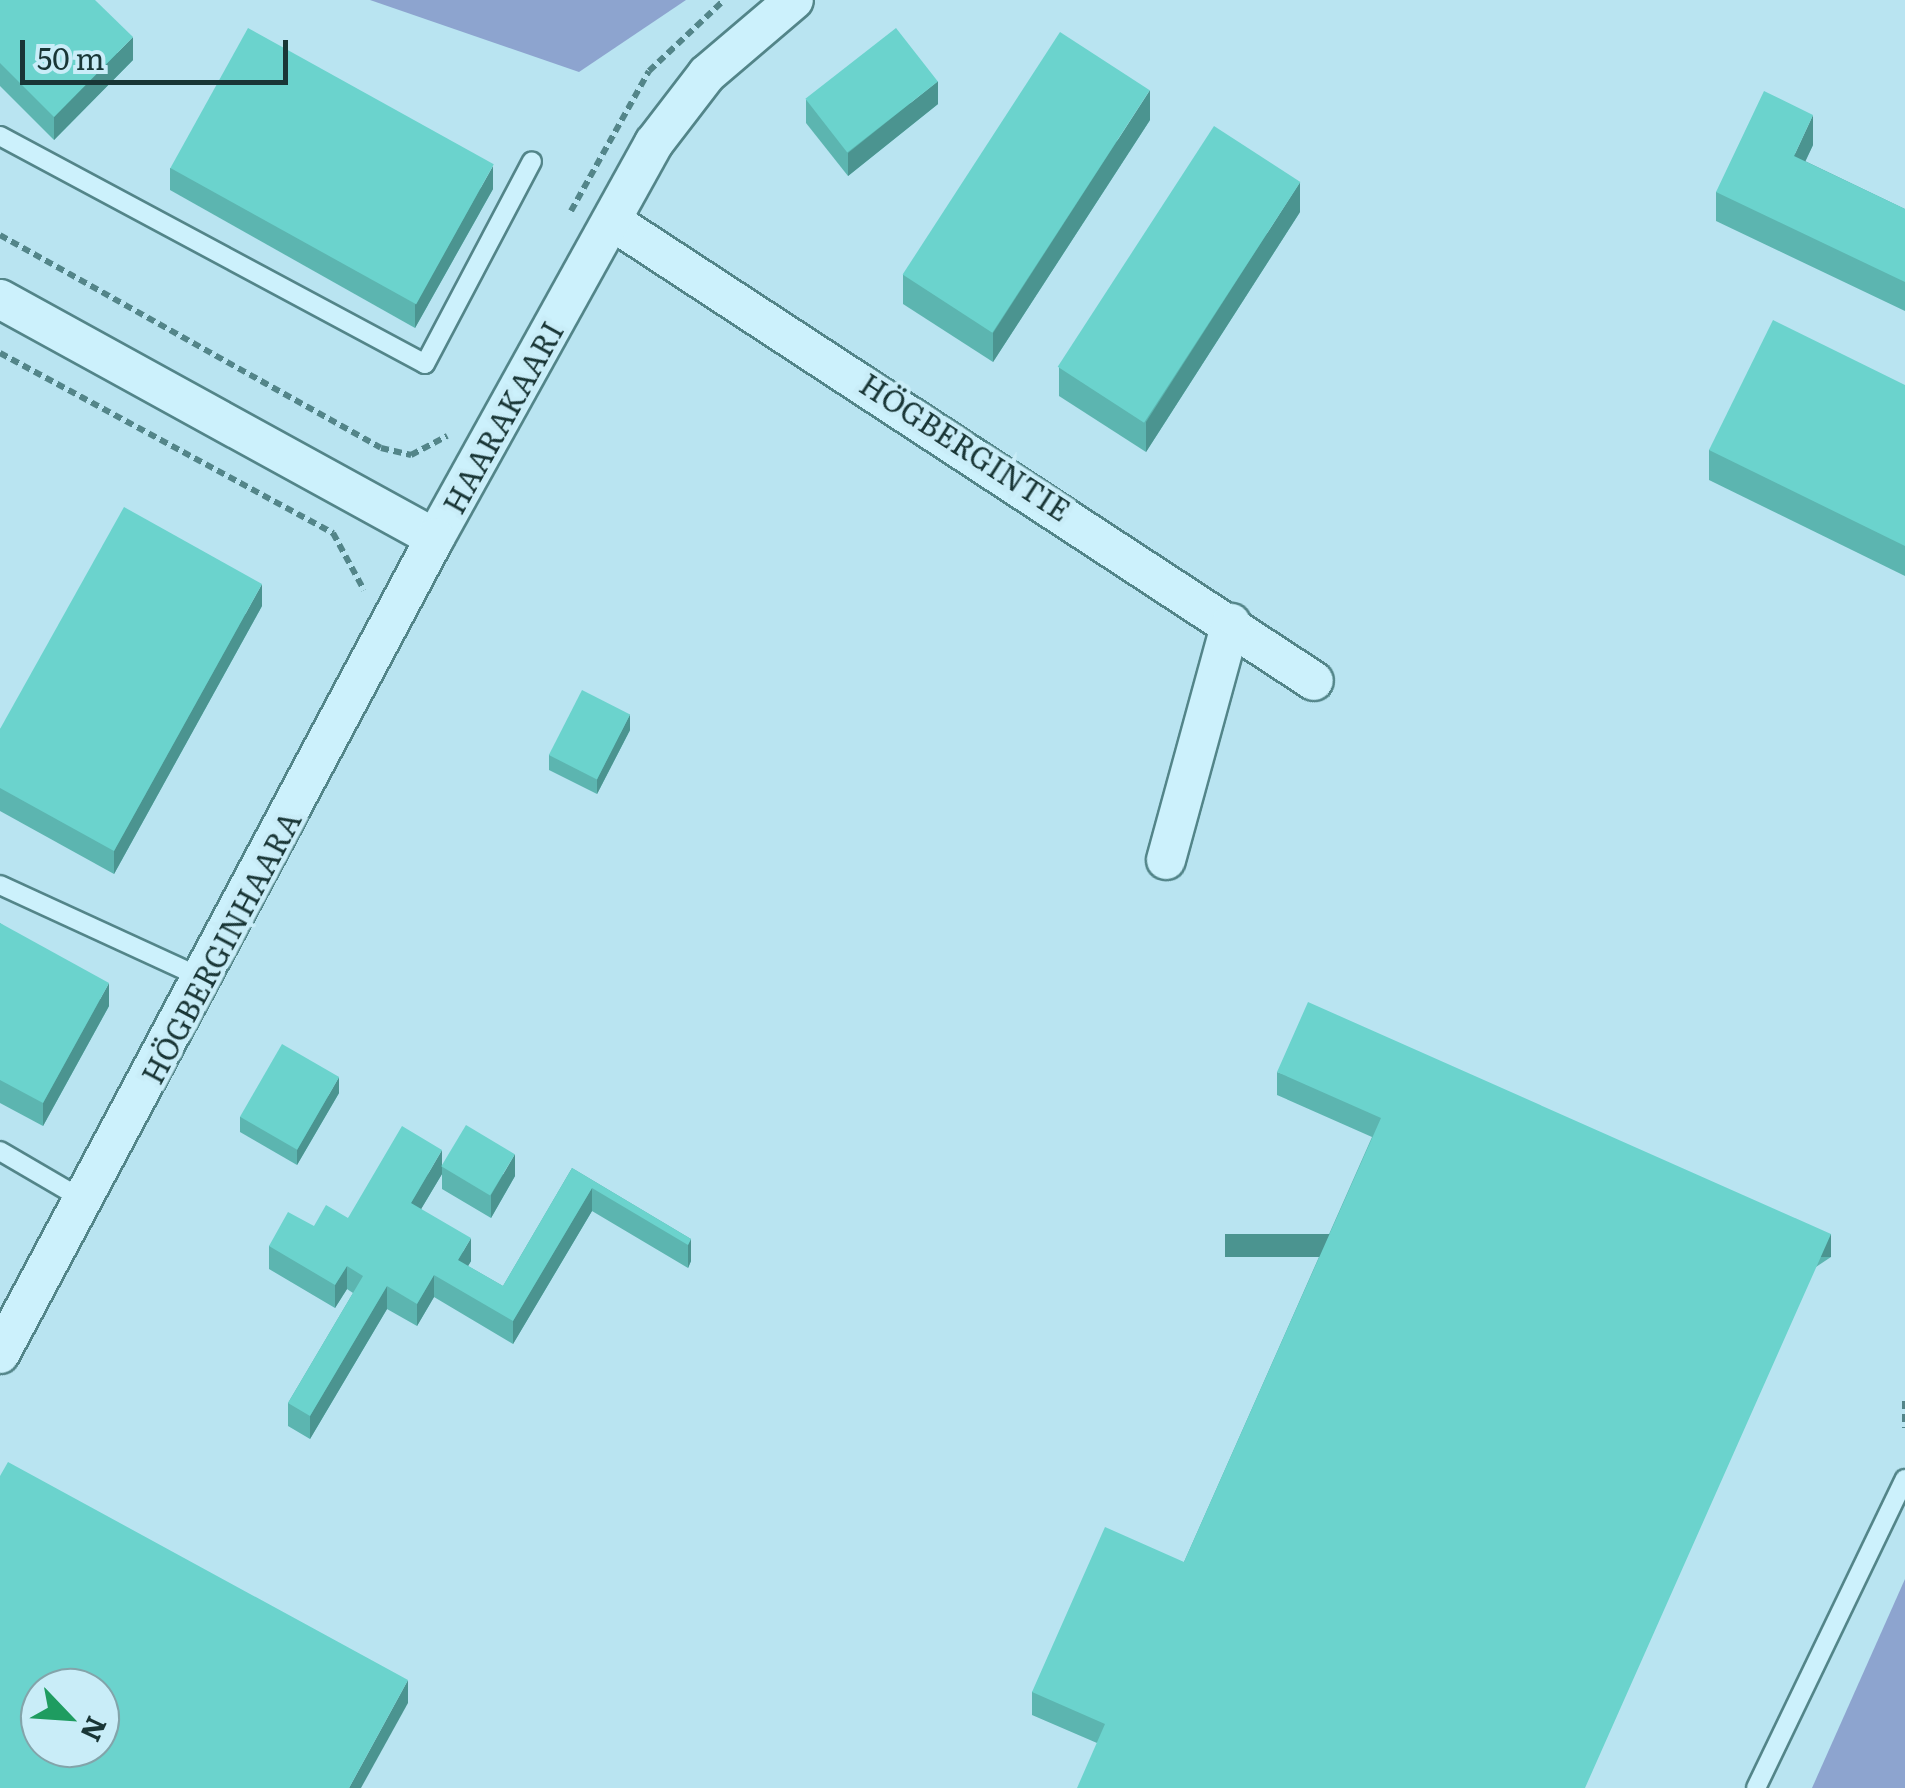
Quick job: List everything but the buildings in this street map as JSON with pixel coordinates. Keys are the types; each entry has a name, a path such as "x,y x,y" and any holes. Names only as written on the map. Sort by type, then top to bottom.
{"street":[{"name":"HAARAKAARI","path":"0,299 435,538 612,221 708,74 794,0"},
{"name":"HÖGBERGINTIE","path":"612,221 1232,624 1314,682"},
{"name":"HÖGBERGINHAARA","path":"0,1354 435,538"},
{"path":"1166,860 1232,624"}],"lane":[{"path":"0,136 426,364 532,161"},
{"path":"0,885 202,978"},
{"path":"0,1151 84,1200"},
{"path":"1756,1788 1905,1480"}],"path":[{"path":"560,231 649,70 724,0"},
{"path":"0,235 381,448 430,450 457,424"},
{"path":"0,353 333,534 364,586 361,600"},
{"path":"1905,1402 1905,1428"}],"shaded area":[{"path":"370,0 686,0 579,72"},
{"path":"1905,1579 1905,1788 1812,1788"}]}
